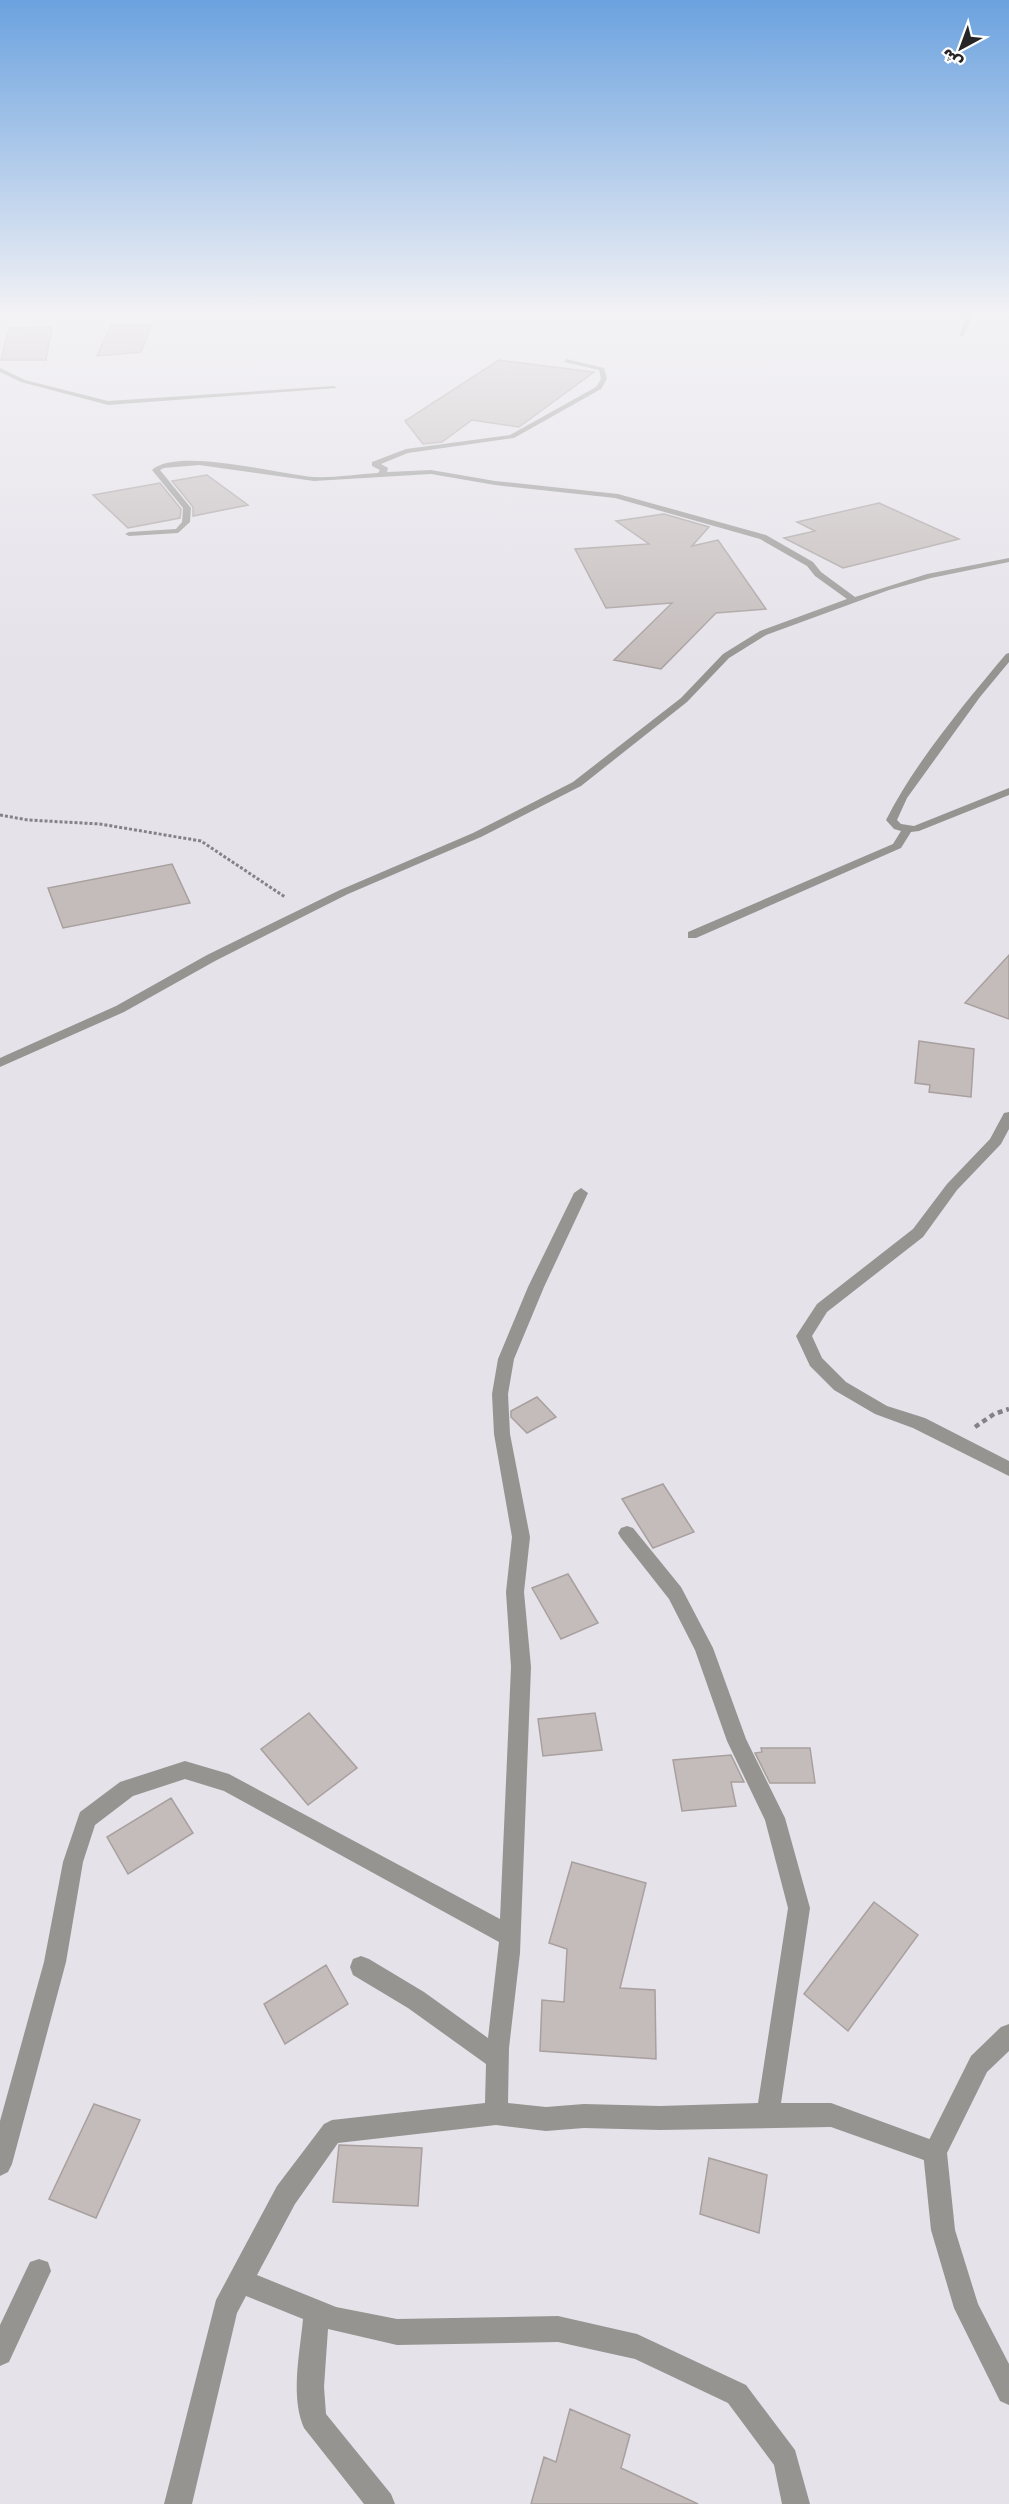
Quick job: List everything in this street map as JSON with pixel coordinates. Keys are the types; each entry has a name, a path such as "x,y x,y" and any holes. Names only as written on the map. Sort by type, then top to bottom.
{"street":[{"path":"381,474 385,470 375,464 406,451 512,437 519,433"},
{"path":"129,534 178,531 186,522 187,508 156,470 162,466 199,463 314,479 431,472 495,483 615,496 763,537 810,564 818,574 854,600"},
{"path":"0,1063 120,1009 306,910 477,835 577,784 684,700 726,656 763,633 854,600 930,576 1009,560"},
{"path":"1009,656 977,695 893,812 891,820 893,824 906,829 921,827 1009,791"},
{"path":"692,935 897,846 906,829"},
{"path":"1009,1116 996,1141 952,1187 918,1233 822,1308 804,1336 816,1362 840,1386 880,1410 919,1423 1009,1469"},
{"path":"496,2113 498,2059 509,1936 521,1667 515,1592 521,1537 502,1434 500,1394 506,1359 536,1287 581,1193"},
{"path":"627,1533 675,1593 704,1648 737,1741 775,1818 799,1908 768,2115"},
{"path":"0,2164 55,1962 73,1862 87,1819 127,1789 185,1770 229,1783 509,1936"},
{"path":"361,1967 416,2000 498,2059"},
{"path":"1009,2035 979,2064 935,2152 943,2230 967,2308 1009,2392"},
{"path":"178,2504 225,2309 286,2194 332,2132 496,2113 546,2119 584,2116 660,2118 831,2115 935,2152"},
{"path":"0,2353 39,2271"},
{"path":"240,2281 336,2320 397,2332 558,2329 637,2347 737,2394 786,2459 796,2504"},
{"path":"316,2312 311,2387 313,2420 381,2504"}],"path":[{"path":"0,815 28,820 100,824 201,841 306,910"},
{"path":"955,1441 994,1414 1009,1409"}],"building":[{"path":"414,433 454,433 442,442 423,444"},
{"path":"207,475 248,505 193,516 193,507 172,481"},
{"path":"160,483 181,509 180,518 128,528 93,495"},
{"path":"879,503 959,539 843,568 784,538 815,531 797,522"},
{"path":"664,514 709,527 692,546 718,540 766,609 716,613 661,669 614,660 672,603 606,608 575,549 649,544 616,521"},
{"path":"172,864 190,903 63,928 48,888"},
{"path":"1009,955 1009,1019 965,1003"},
{"path":"919,1041 974,1049 971,1097 929,1092 930,1085 915,1083"},
{"path":"537,1397 556,1417 527,1433 511,1417 511,1411"},
{"path":"663,1484 694,1532 653,1548 622,1499"},
{"path":"568,1574 598,1623 561,1639 532,1588"},
{"path":"309,1713 357,1768 308,1805 261,1749"},
{"path":"595,1713 602,1750 543,1756 538,1719"},
{"path":"761,1748 810,1748 815,1783 770,1783 755,1753 762,1752"},
{"path":"731,1755 744,1782 731,1782 736,1806 682,1811 673,1760"},
{"path":"171,1798 193,1833 128,1874 107,1837"},
{"path":"572,1862 646,1883 620,1988 655,1990 656,2059 540,2051 542,2000 564,2002 567,1949 549,1943"},
{"path":"874,1902 918,1935 848,2031 804,1994"},
{"path":"326,1965 348,2004 285,2044 264,2004"},
{"path":"94,2104 140,2120 96,2218 49,2199"},
{"path":"339,2145 422,2148 418,2206 333,2202"},
{"path":"709,2158 767,2175 759,2233 700,2214"},
{"path":"570,2409 630,2435 621,2468 698,2504 531,2504 544,2457 556,2462"}]}
